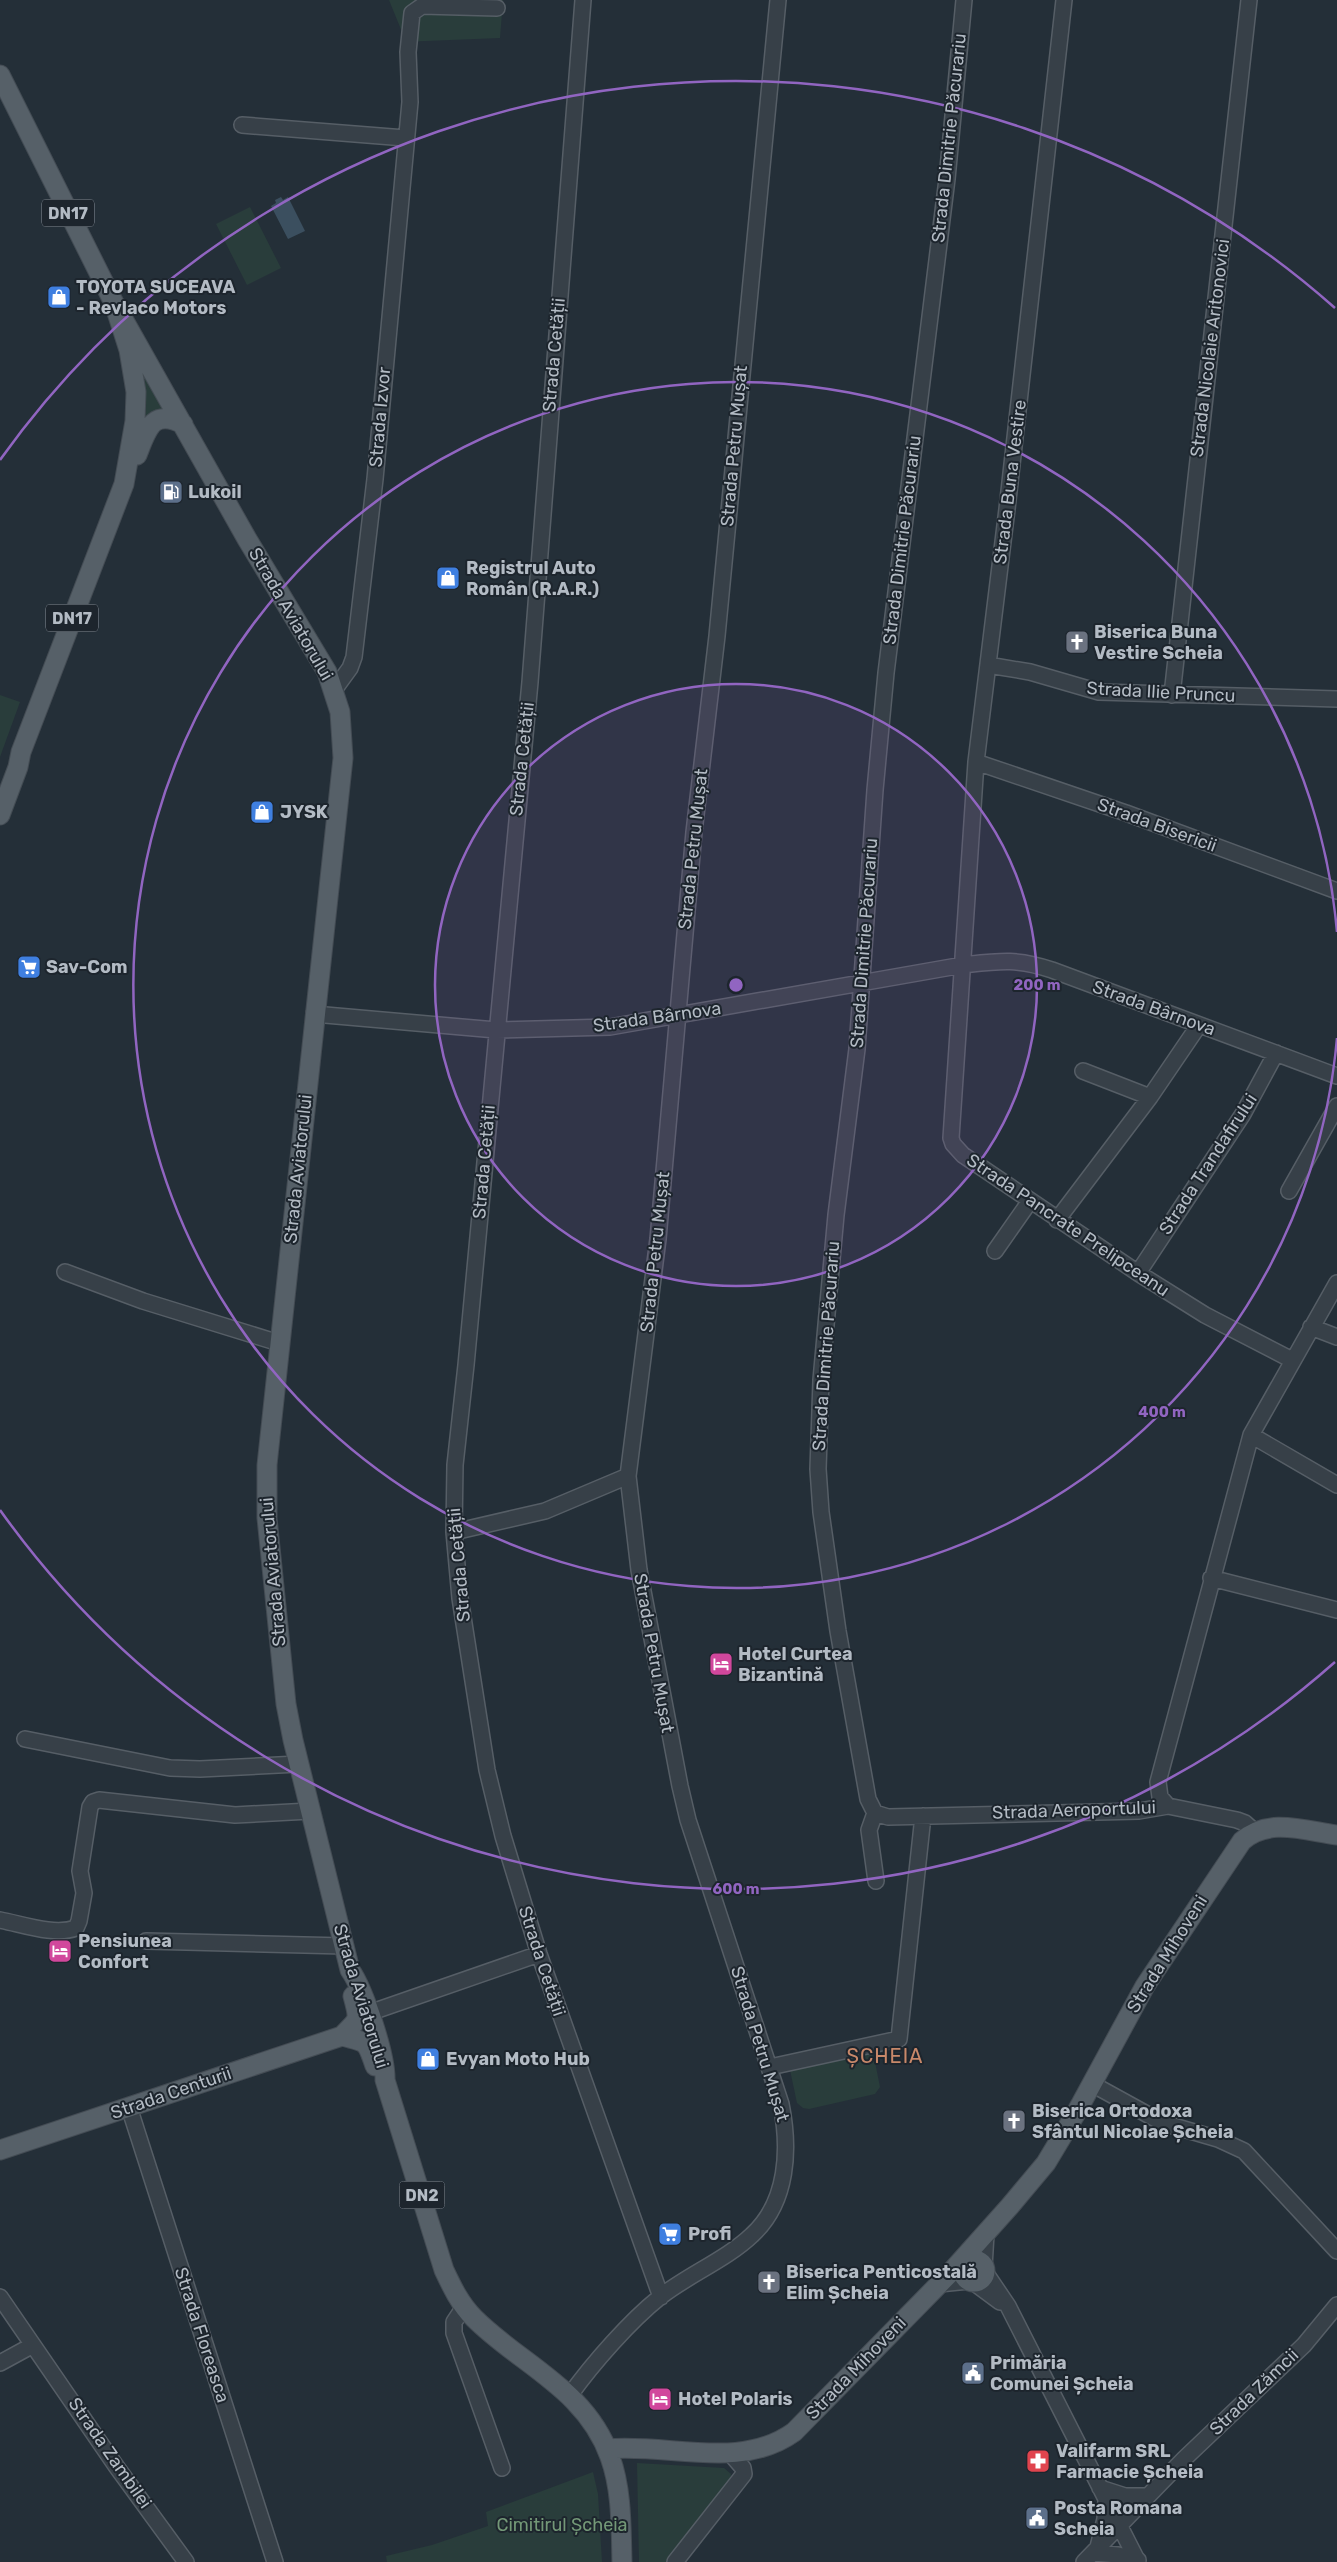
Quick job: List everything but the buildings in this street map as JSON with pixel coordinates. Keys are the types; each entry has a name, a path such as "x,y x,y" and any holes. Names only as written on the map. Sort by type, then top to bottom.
{"main road":[{"name":"DN17","path":"0,75 114,303 129,350 136,392 135,421 124,484 21,752 18,767 0,814"},
{"name":"Strada Aviatorului","path":"114,303 247,539 310,640 334,690 341,720 343,758 269,1435 267,1518 286,1704 298,1764 350,1970 358,1981 386,2068 386,2080"},
{"path":"124,484 152,423 169,418 183,424"},
{"name":"DN17","path":"0,790 9,767 21,752"},
{"path":"1254,1832 1276,1827 1337,1835"},
{"name":"Strada Mihoveni","path":"607,2448 730,2453 758,2450 781,2441 794,2432 939,2284 972,2270 986,2234 1046,2163 1092,2084 1127,2018 1169,1948 1236,1849 1254,1832"},
{"path":"342,2036 352,2028 358,2017 349,1982 350,1970"},
{"name":"DN2","path":"342,2036 362,2040 368,2047 377,2074 386,2080 438,2252 450,2284 464,2307 502,2342 570,2395 607,2448 618,2492 622,2562"},
{"name":"Strada Centurii","path":"0,2150 342,2036"}],"street":[{"name":"Strada Cetății","path":"583,0 530,682 455,1465 454,1532 460,1598 488,1770 502,1836 539,1954 660,2297"},
{"name":"Strada Petru Mușat","path":"570,2395 642,2312 660,2297 752,2236 767,2217 778,2194 786,2160 786,2137 781,2104 697,1849 680,1786 639,1570 628,1476 658,1239 677,1016 778,0"},
{"name":"Strada Dimitrie Păcurariu","path":"875,1813 868,1799 827,1565 818,1469 826,1309 849,1124 886,672 947,179 964,0"},
{"name":"Strada Buna Vestire","path":"963,965 976,762 1064,0"},
{"name":"Strada Nicolaie Aritonovici","path":"1172,695 1249,0"},
{"name":"Strada Izvor","path":"334,690 350,668 356,646 374,488 411,86 408,52 412,13 422,6 497,8"},
{"path":"242,125 405,138"},
{"name":"Strada Ilie Pruncu","path":"988,665 1030,672 1099,692 1337,699"},
{"name":"Strada Bisericii","path":"976,762 1126,813 1337,891"},
{"name":"Strada Bârnova","path":"314,1014 496,1030 610,1027 963,965 1013,960 1027,962 1337,1076"},
{"name":"Strada Pancrate Prelipceanu","path":"963,965 950,1138 963,1155 1057,1220 1205,1315 1292,1360"},
{"path":"1057,1220 1150,1097 1200,1025"},
{"name":"Strada Trandafirului","path":"1138,1273 1243,1114 1276,1053"},
{"path":"1083,1071 1150,1097"},
{"path":"1289,1191 1337,1106"},
{"path":"995,1251 1030,1201"},
{"path":"64,1272 143,1301 279,1343"},
{"name":"Strada Aeroportului","path":"1168,1806 1160,1797 1158,1782 1211,1578 1251,1435 1337,1283"},
{"path":"1311,1327 1337,1337"},
{"path":"1251,1435 1337,1485"},
{"path":"454,1532 545,1511 628,1476"},
{"path":"1211,1578 1337,1610"},
{"path":"25,1739 170,1768 200,1770 298,1764"},
{"path":"0,1920 53,1930 69,1931 76,1928 84,1893 80,1871 90,1807 93,1802 99,1800 235,1815 310,1811"},
{"path":"1168,1806 1237,1820 1245,1823 1254,1832"},
{"name":"Strada Aeroportului","path":"875,1813 888,1817 1140,1811 1168,1806"},
{"path":"875,1813 869,1830 876,1881"},
{"path":"770,2067 899,2039 924,1816"},
{"path":"146,1940 344,1946"},
{"path":"368,2012 539,1954"},
{"path":"1092,2084 1163,2123 1218,2139 1244,2151 1337,2251"},
{"name":"Strada Floreasca","path":"129,2107 275,2562"},
{"path":"972,2270 1011,2315 1138,2561"},
{"name":"Strada Zambilei","path":"0,2297 116,2466 186,2562"},
{"name":"Strada Zămcii","path":"1091,2555 1148,2496 1304,2345 1337,2305"},
{"path":"464,2307 454,2322 454,2333 502,2468"},
{"path":"0,2362 34,2345"},
{"path":"675,2562 744,2474 743,2468 730,2453"},
{"path":"1103,2494 1148,2496"},
{"path":"1103,2494 1105,2519 1091,2555 1118,2555 1138,2561"}],"green space":[{"path":"389,0 503,0 500,38 401,42 402,32"},
{"path":"250,207 281,268 247,285 216,224"},
{"path":"137,350 164,409 153,412 143,422"},
{"path":"0,695 20,702 0,757"},
{"path":"871,2054 874,2057 880,2087 875,2094 809,2109 803,2108 797,2103 790,2070"},
{"path":"637,2463 724,2468 731,2474 730,2481 666,2562 639,2562"},
{"name":"Cimitirul Șcheia","path":"593,2472 598,2494 602,2562 387,2562 386,2556 432,2545 488,2526 486,2512"}],"water":[{"path":"281,197 283,200 288,197 305,231 288,239 271,206 276,203 275,200"}],"place":[{"name":"TOYOTA SUCEAVA - Revlaco Motors","path":"59,297"},
{"name":"Lukoil","path":"171,492"},
{"name":"Registrul Auto Român (R.A.R.)","path":"448,578"},
{"name":"Biserica Buna Vestire Scheia","path":"1077,642"},
{"name":"JYSK","path":"262,812"},
{"name":"Sav-Com","path":"29,967"},
{"name":"Hotel Curtea Bizantină","path":"721,1664"},
{"name":"Pensiunea Confort","path":"60,1951"},
{"name":"Evyan Moto Hub","path":"428,2059"},
{"name":"Biserica Ortodoxa Sfântul Nicolae Șcheia","path":"1014,2121"},
{"name":"Profi","path":"670,2234"},
{"name":"Biserica Penticostală Elim Șcheia","path":"769,2282"},
{"name":"Primăria Comunei Șcheia","path":"973,2373"},
{"name":"Hotel Polaris","path":"660,2399"},
{"name":"Valifarm SRL Farmacie Șcheia","path":"1038,2461"},
{"name":"Posta Romana Scheia","path":"1037,2518"}],"district":[{"name":"ȘCHEIA","path":"885,2056"}]}
